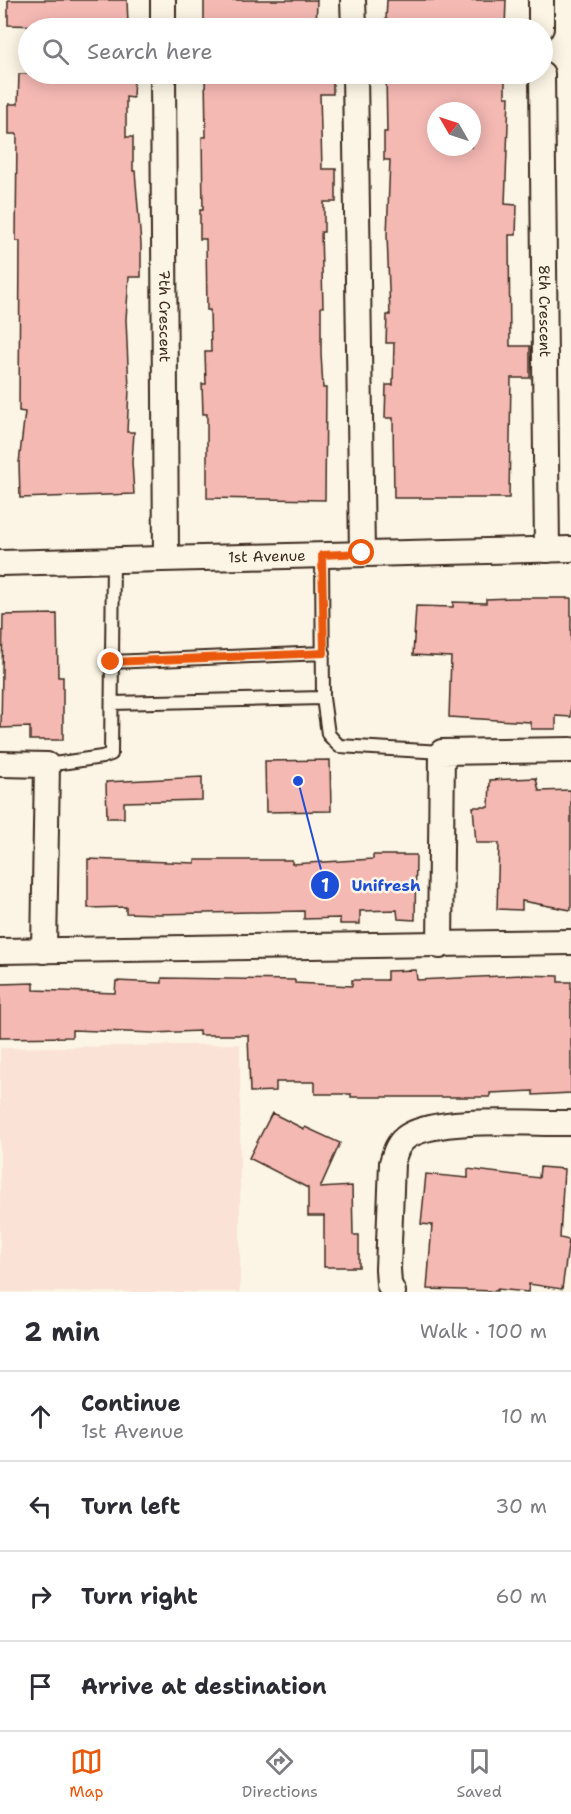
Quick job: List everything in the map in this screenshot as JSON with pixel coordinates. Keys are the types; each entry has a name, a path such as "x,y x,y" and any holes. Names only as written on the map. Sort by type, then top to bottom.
{"street":[{"path":"162,0 163,18"},
{"path":"353,0 354,18"},
{"path":"541,0 541,18"},
{"name":"7th Crescent","path":"163,84 166,557"},
{"path":"355,84 362,553"},
{"name":"8th Crescent","path":"542,84 547,550"},
{"name":"1st Avenue","path":"0,563 166,557 571,549"},
{"path":"440,946 442,752 571,750"},
{"path":"0,764 47,765 44,951"},
{"path":"0,951 440,946 571,942"},
{"path":"393,1292 389,1284 388,1269 392,1163 396,1148 408,1136 445,1125 571,1123"}],"lane":[{"path":"322,555 323,698 328,734 339,746 442,752"},
{"path":"47,765 111,754 113,559"},
{"path":"111,662 324,653"},
{"path":"112,703 323,698"}],"shaded area":[{"path":"240,1044 240,1292 0,1292 0,1048"}],"building":[{"path":"8,0 127,0 128,18 18,18 18,25 8,25"},
{"path":"204,0 317,0 316,18 204,18"},
{"path":"387,0 506,0 505,18 386,18"},
{"path":"19,84 134,84 133,98 126,97 126,137 133,137 133,171 135,171 141,244 141,277 129,277 126,319 129,389 127,432 134,432 132,462 134,494 20,498 19,463 25,412 19,411 20,241 16,241 17,134 9,134 9,104 18,104"},
{"path":"205,84 333,84 333,94 320,94 322,169 336,169 336,202 324,202 324,232 321,232 323,307 321,307 321,353 323,388 326,388 325,500 207,498 207,414 203,414 202,384 206,384 205,352 211,352 210,310 207,310 206,239 200,239 200,210 203,210 202,137 206,137"},
{"path":"386,84 505,84 505,97 509,97 505,204 517,205 516,235 509,235 510,346 530,346 530,378 511,378 509,498 394,498 393,418 385,418 386,385 393,385 394,343 386,343 387,315 390,315 387,235 390,160 384,160 384,132 387,132"},
{"path":"571,598 571,717 556,716 556,729 531,729 530,722 449,717 451,657 413,655 416,606 453,607 453,602 486,603 486,599"},
{"path":"57,614 58,677 63,677 63,740 30,740 30,727 1,728 3,615"},
{"path":"330,760 331,811 266,812 265,761"},
{"path":"202,777 202,800 124,802 124,818 107,818 106,782"},
{"path":"536,778 539,791 571,790 571,910 522,901 522,910 497,909 499,843 476,843 473,807 489,807 490,780"},
{"path":"373,855 416,855 415,920 398,919 397,910 360,911 360,924 340,924 340,918 304,919 304,911 158,914 126,913 126,907 88,908 88,859 195,863 195,860 292,860 292,864 373,859"},
{"path":"416,970 417,980 522,975 558,976 558,982 571,982 571,1093 533,1095 533,1091 490,1093 490,1097 351,1097 351,1094 315,1094 315,1082 276,1082 276,1091 250,1092 248,1035 199,1035 199,1031 154,1033 72,1030 72,1037 0,1038 0,984 34,983 34,990 115,993 116,981 162,983 162,978 295,980 295,983 352,986 352,980 387,980 387,971"},
{"path":"272,1113 340,1143 320,1188 352,1186 353,1235 359,1235 359,1267 324,1267 324,1216 308,1216 308,1188 249,1158"},
{"path":"540,1167 564,1169 560,1238 569,1240 562,1289 529,1284 528,1292 497,1289 497,1291 427,1289 432,1225 421,1224 426,1174 468,1178 468,1169 539,1178"}],"place":[{"name":"Unifresh","path":"298,781"}],"route":[{"path":"111,662 324,653 322,555 362,553"}]}
